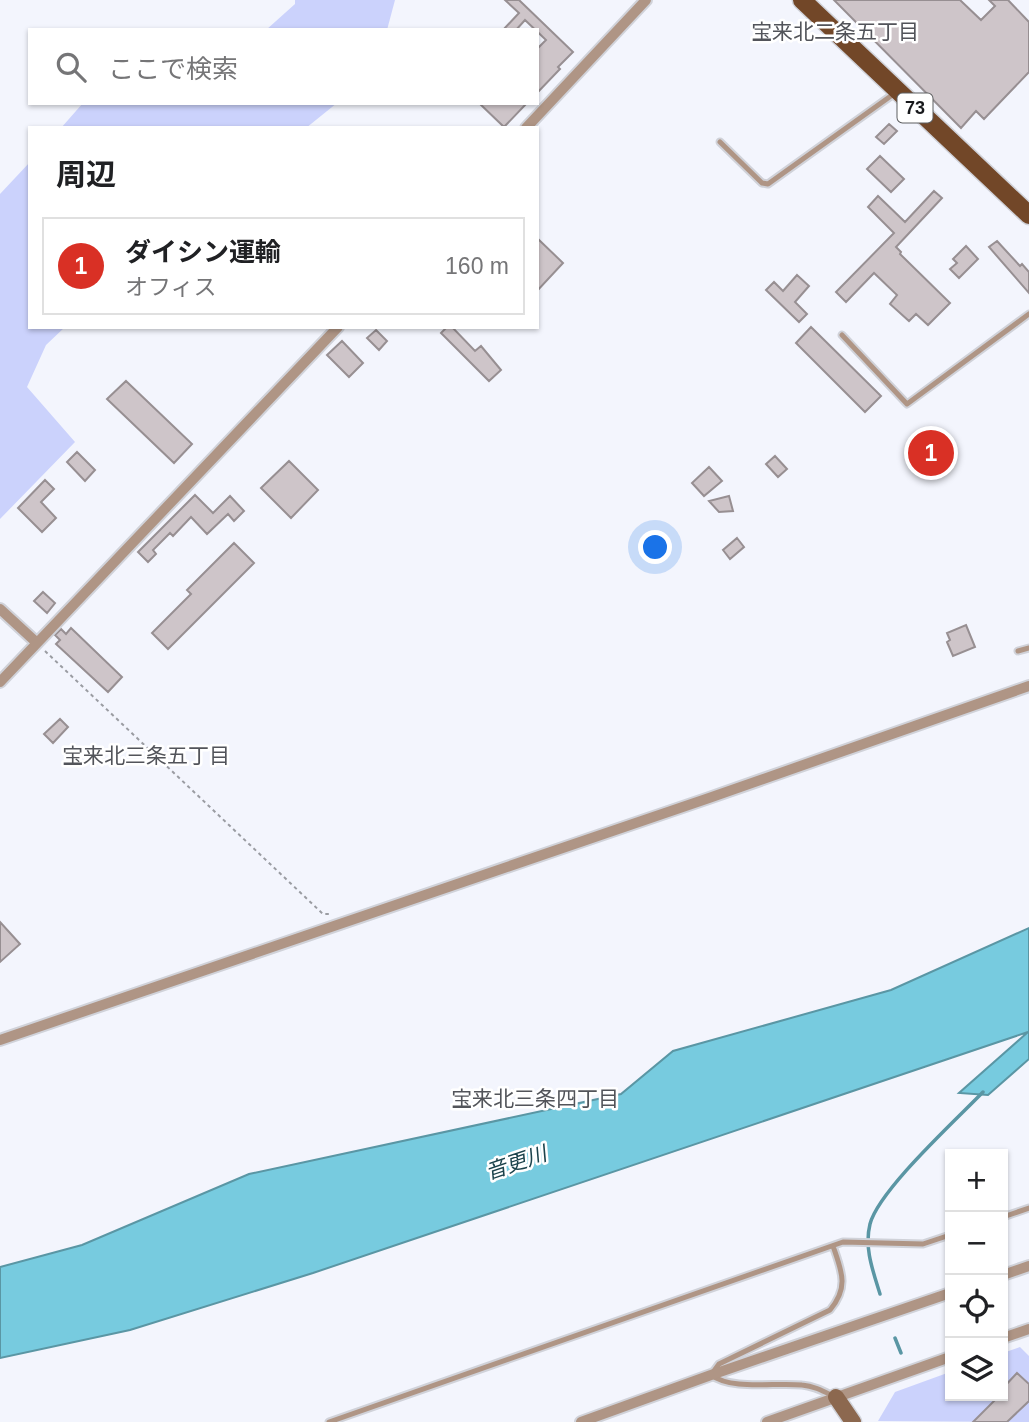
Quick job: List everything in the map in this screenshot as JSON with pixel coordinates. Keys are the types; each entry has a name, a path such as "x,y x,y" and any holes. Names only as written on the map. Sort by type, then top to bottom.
{"main road":[{"name":"73","path":"802,0 1029,215"}],"street":[{"path":"528,126 646,0"},
{"path":"0,682 336,329"},
{"path":"0,609 37,643"},
{"path":"0,1040 1029,686"},
{"path":"1008,1273 1029,1266"},
{"path":"581,1422 945,1295"},
{"path":"1008,1337 1028,1333"},
{"path":"767,1422 945,1359"},
{"path":"836,1397 853,1422"}],"lane":[{"path":"720,142 762,183 768,184 898,91"},
{"path":"842,335 907,404 1029,314"},
{"path":"1018,651 1029,648"},
{"path":"1008,1215 1029,1208"},
{"path":"329,1422 843,1242 923,1244 945,1237"},
{"path":"833,1246 844,1283 840,1298 830,1310 719,1364 711,1375 722,1382 809,1386 836,1397"}],"path":[{"path":"37,643 323,914 339,911"}],"shaded area":[{"path":"295,0 395,0 388,28 268,28 295,4"},
{"path":"81,105 335,105 308,126 63,126"},
{"path":"28,164 28,329 63,329 46,345 27,387 75,442 0,519 0,194"},
{"path":"1020,1347 1029,1356 1029,1422 878,1421 895,1392 945,1374 945,1401 1008,1401 1008,1351"}],"water":[{"name":"音更川","path":"1029,928 1029,1059 988,1095 959,1093 1028,1032 313,1273 130,1330 0,1358 0,1267 82,1245 249,1174 621,1094 673,1051 891,990"}],"building":[{"path":"505,0 519,0 573,52 539,91 539,47 546,40 539,33 539,28 533,28 525,20 518,28 505,28 519,13"},
{"path":"834,0 960,0 981,20 995,6 989,0 1008,0 1029,22 1029,72 984,119 976,111 961,128"},
{"path":"481,105 525,105 505,126"},
{"path":"889,124 897,131 884,144 876,137"},
{"path":"880,156 904,179 891,192 867,169"},
{"path":"934,191 942,198 896,247 950,303 928,325 916,314 909,321 890,304 897,295 874,273 846,302 836,292 894,233 868,207 878,196 905,222"},
{"path":"539,240 563,263 539,289"},
{"path":"997,241 1029,272 1029,293 989,247"},
{"path":"966,246 978,259 959,278 950,269 957,263 953,259"},
{"path":"797,275 809,286 795,302 807,314 799,322 766,290 774,282 783,291"},
{"path":"811,327 881,396 865,412 796,343"},
{"path":"445,329 454,329 475,351 481,346 501,370 489,381 441,333"},
{"path":"376,330 387,341 379,350 367,338"},
{"path":"342,341 363,363 349,377 327,355"},
{"path":"126,381 192,444 174,463 107,399"},
{"path":"77,452 95,470 85,481 67,462"},
{"path":"775,456 787,469 778,477 766,464"},
{"path":"289,461 318,490 291,518 261,488"},
{"path":"709,467 722,481 704,496 692,483"},
{"path":"45,480 54,489 41,502 56,518 42,532 18,508"},
{"path":"195,495 213,513 230,496 244,511 234,521 228,514 207,534 191,517 173,536 170,533 153,550 156,554 148,562 138,552"},
{"path":"729,496 733,511 719,512 709,501"},
{"path":"737,538 744,547 730,559 723,550"},
{"path":"234,543 254,563 168,649 152,633 191,594 187,590"},
{"path":"43,592 55,603 47,613 34,601"},
{"path":"966,625 975,647 953,656 947,642 950,640 947,633"},
{"path":"71,628 122,677 108,692 56,644 60,640 55,635 61,629 66,634"},
{"path":"60,719 68,727 53,743 44,734"},
{"path":"0,922 20,944 0,962"},
{"path":"1017,1373 1029,1384 1029,1401 1007,1422 973,1422 994,1401 1008,1401 1008,1383"}],"waterway":[{"path":"880,1294 868,1242 870,1224 876,1210 903,1175 983,1092"},
{"path":"895,1338 901,1353"}],"place":[{"name":"ダイシン運輸","path":"931,453"}],"district":[{"name":"宝来北二条五丁目","path":"835,32"},
{"name":"宝来北三条五丁目","path":"146,756"},
{"name":"宝来北三条四丁目","path":"535,1099"}]}
